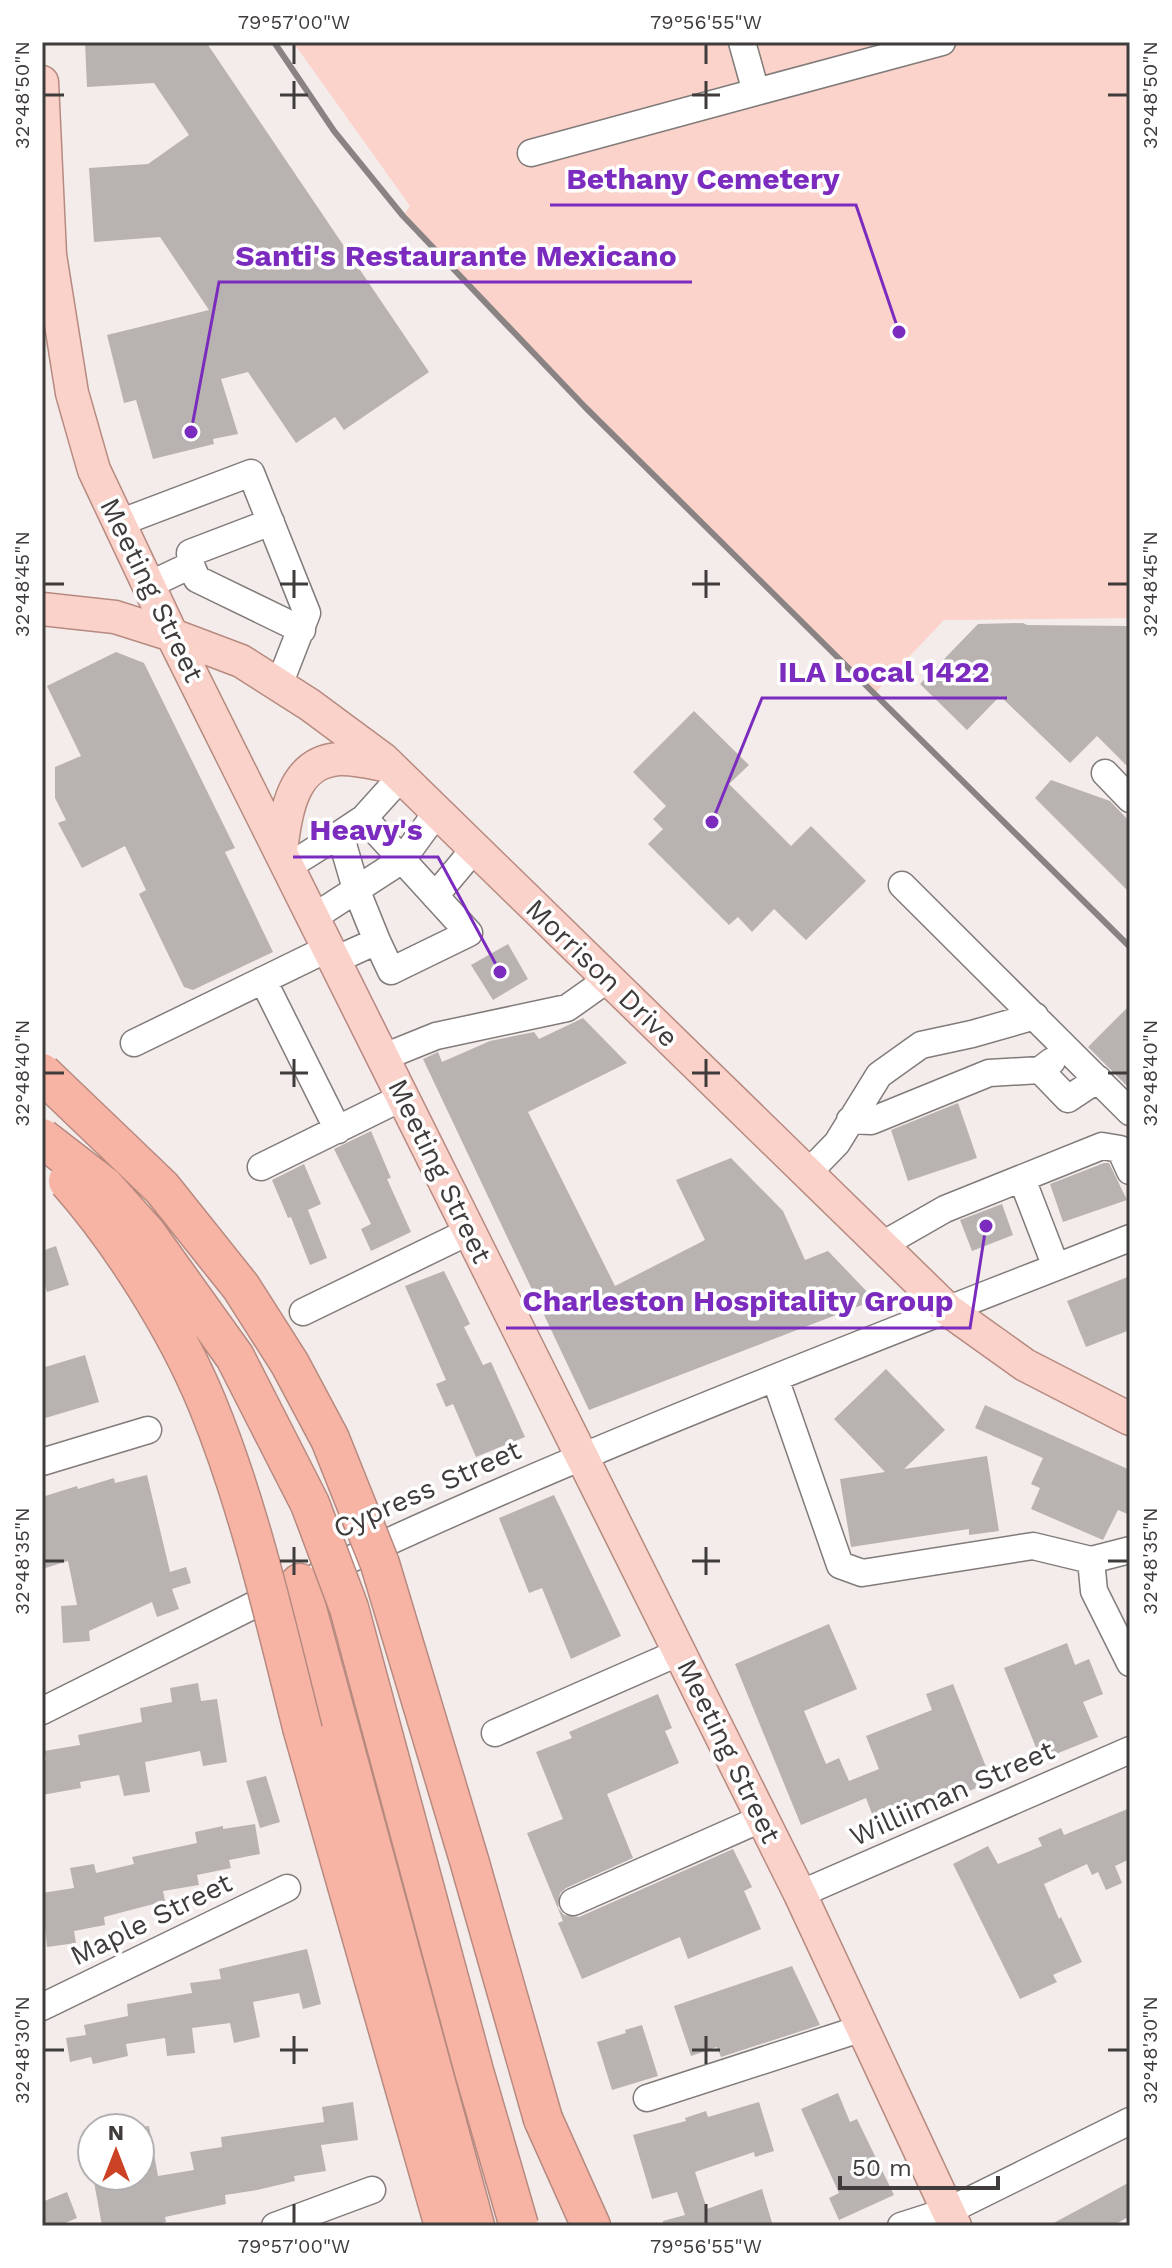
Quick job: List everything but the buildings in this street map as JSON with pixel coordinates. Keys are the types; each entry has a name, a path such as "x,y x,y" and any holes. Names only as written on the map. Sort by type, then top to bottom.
{"highway":[{"path":"42,1073 162,1188 227,1270 290,1364 330,1439 380,1564 469,1860 543,2119 564,2226"},
{"path":"42,1138 104,1186 147,1234 235,1357 310,1504 349,1608 519,2226"},
{"path":"42,1152 86,1202 143,1285 180,1347 206,1402 256,1548 346,1888 444,2226"},
{"path":"300,1583 475,2226"},
{"path":"543,2119 591,2226"}],"main road":[{"name":"Meeting Street","path":"42,82 50,255 66,361 94,470 172,635 763,1818 952,2219"},
{"name":"Morrison Drive","path":"42,609 115,617 241,661 279,685 396,772 948,1310 1025,1365 1130,1419"},
{"path":"285,858 290,798 313,768 337,759 396,772"}],"street":[{"path":"742,42 756,92"},
{"path":"531,153 942,42"},
{"path":"119,523 251,473 307,613 279,685"},
{"path":"271,522 190,553 191,565 197,579 302,630"},
{"path":"149,585 191,565"},
{"path":"285,858 340,834 364,818 396,772"},
{"path":"1105,773 1130,799"},
{"path":"314,917 402,860 437,812"},
{"path":"340,834 356,889 391,971 469,933 364,818"},
{"path":"435,896 475,848"},
{"path":"902,885 1130,1112"},
{"path":"134,1043 263,980 377,941"},
{"path":"384,1057 436,1036 567,1008 608,979"},
{"path":"263,980 338,1130"},
{"path":"807,1174 837,1143 879,1075 921,1045 1035,1016"},
{"path":"850,1120 871,1121 989,1073 1040,1070 1068,1049"},
{"path":"1040,1070 1068,1099 1098,1079"},
{"path":"261,1167 403,1097"},
{"path":"882,1245 945,1209 1102,1146 1120,1149 1130,1171"},
{"path":"1022,1179 1056,1267"},
{"path":"303,1312 470,1231"},
{"name":"Cypress Street","path":"42,1711 440,1516 775,1378 1130,1238"},
{"path":"775,1378 840,1565 862,1573 1033,1546 1091,1560 1130,1550"},
{"path":"42,1462 148,1430"},
{"path":"1091,1560 1094,1591 1130,1663"},
{"path":"495,1733 680,1652"},
{"name":"Williiman Street","path":"800,1894 1130,1750"},
{"path":"573,1902 763,1818"},
{"name":"Maple Street","path":"42,2007 287,1888"},
{"path":"647,2098 863,2028"},
{"path":"901,2226 952,2219 1130,2121"},
{"path":"275,2226 372,2190"}],"shaded area":[{"path":"293,42 1130,42 1130,618 944,620 874,694 585,407 403,216 410,206"}],"railway":[{"path":"274,42 334,131 403,216 585,407 1130,947"}],"place":[{"name":"Bethany Cemetery","path":"899,332"},
{"name":"Santi's Restaurante Mexicano","path":"191,432"},
{"name":"ILA Local 1422","path":"712,822"},
{"name":"Heavy's","path":"500,972"},
{"name":"Charleston Hospitality Group","path":"986,1226"}]}
